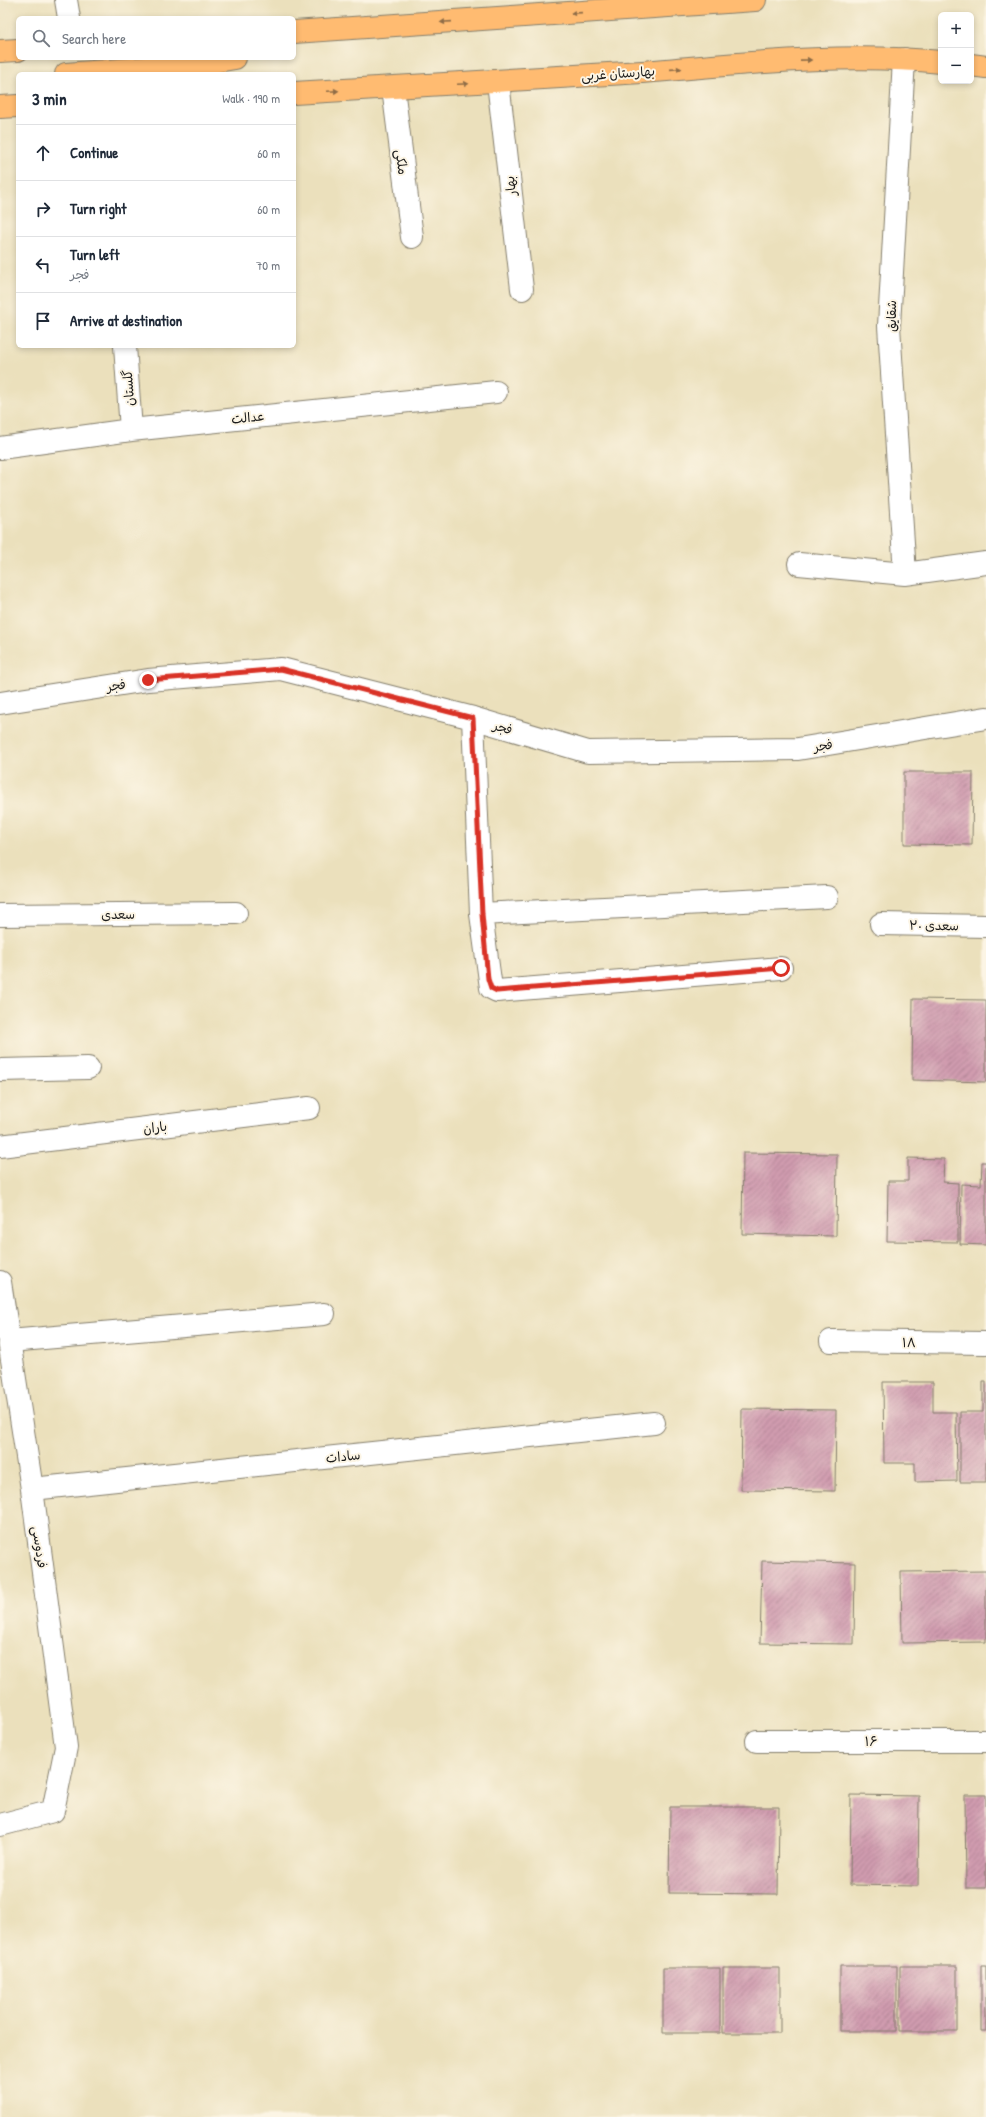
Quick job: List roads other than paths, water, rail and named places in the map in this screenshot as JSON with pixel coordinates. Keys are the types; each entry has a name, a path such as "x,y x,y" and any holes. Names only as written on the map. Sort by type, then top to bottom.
{"main road":[{"path":"296,32 755,0"},
{"path":"296,43 360,27"},
{"path":"0,51 16,50"},
{"name":"بهارستان غربی","path":"296,92 498,82 794,60 904,59 938,62"},
{"path":"93,72 200,64 223,60"},
{"path":"974,65 986,67"},
{"path":"0,108 16,106"}],"street":[{"path":"66,0 69,16"},
{"name":"شقایق","path":"904,59 889,326 905,574"},
{"name":"بهار","path":"498,82 522,289"},
{"name":"ملکی","path":"393,88 412,237"},
{"name":"گلستان","path":"125,348 131,430"},
{"name":"عدالت","path":"0,448 131,430 496,392"},
{"path":"799,564 905,574 986,563"},
{"name":"فجر","path":"0,703 148,680 281,669 473,718 588,752 798,749 986,718"},
{"path":"473,718 482,914 488,979 491,988 497,991 781,968"},
{"path":"482,914 827,897"},
{"name":"سعدی","path":"0,916 236,913"},
{"name":"سعدی ۲۰","path":"881,924 986,926"},
{"path":"0,1070 88,1068"},
{"name":"باران","path":"0,1146 310,1108"},
{"name":"فردوسی","path":"0,1282 32,1489 66,1747 52,1811 0,1824"},
{"path":"9,1341 324,1314"},
{"name":"۱۸","path":"831,1341 986,1343"},
{"name":"سادات","path":"32,1489 654,1423"},
{"name":"۱۶","path":"757,1741 986,1741"}]}
